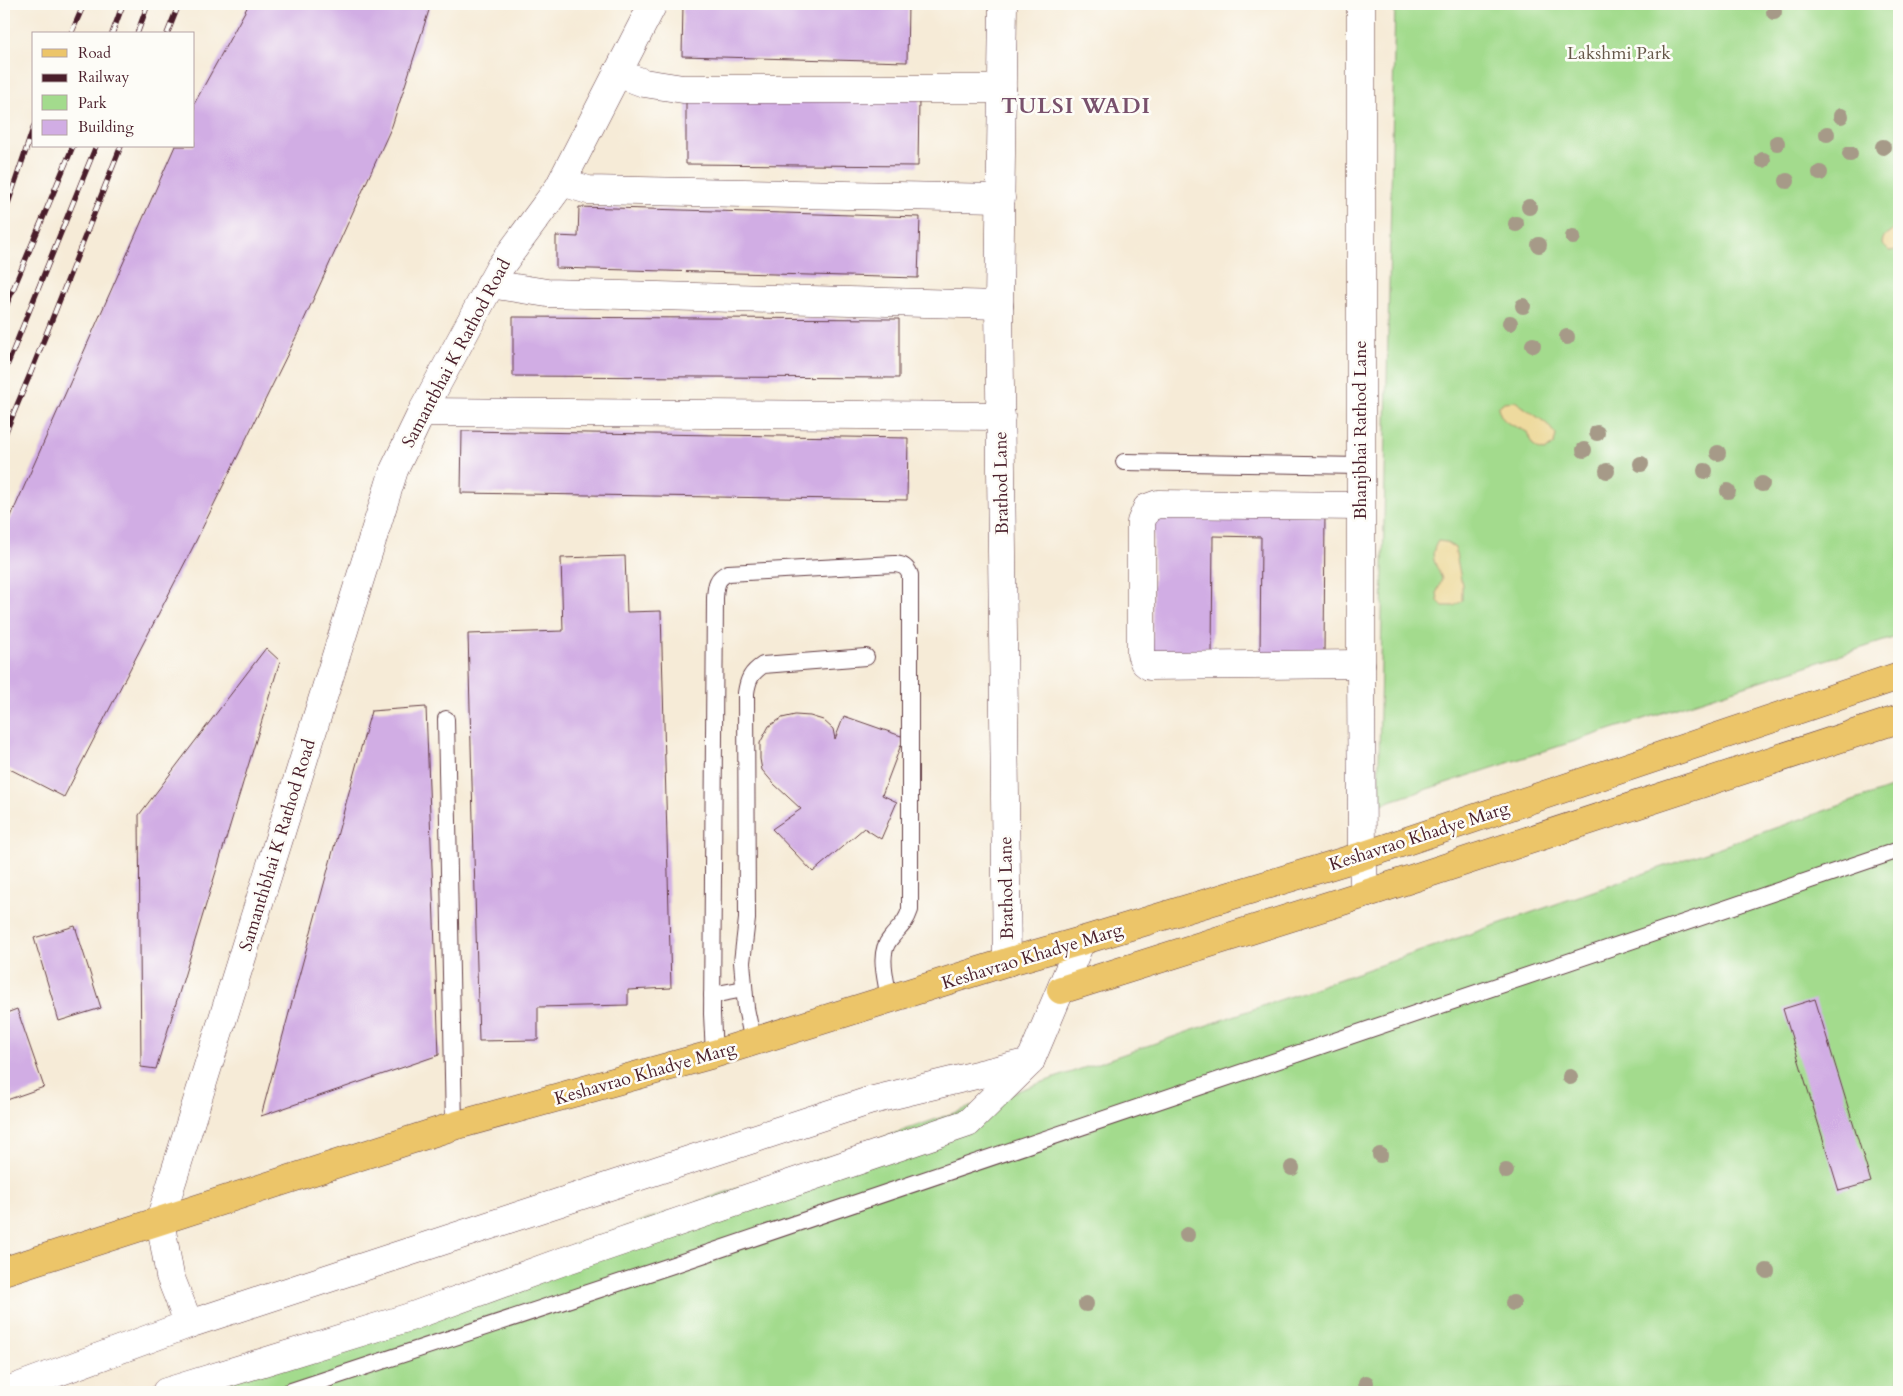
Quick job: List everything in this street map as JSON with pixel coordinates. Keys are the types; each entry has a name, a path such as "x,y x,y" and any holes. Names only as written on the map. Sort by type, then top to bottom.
{"main road":[{"name":"Keshavrao Khadye Marg","path":"4,1271 454,1126 714,1054 1007,962 1362,856 1899,676"},
{"path":"1061,990 1365,894 1899,719"}],"street":[{"name":"Samantbhai K Rathod Road","path":"394,470 422,412 490,284 500,267 562,182 653,4"},
{"name":"Brathod Lane","path":"1003,4 999,305 1007,962"},
{"name":"Bhanjbhai Rathod Lane","path":"1361,4 1360,506 1362,856 1365,894"},
{"path":"618,73 644,83 683,89 1002,89"},
{"path":"562,182 588,190 1001,198"},
{"path":"490,284 547,292 999,305"},
{"path":"422,412 1000,416"},
{"name":"Samanthbhai K Rathod Road","path":"160,1220 394,470"},
{"path":"1360,506 1158,504 1147,508 1141,522 1141,654 1144,662 1149,666 1361,664"},
{"path":"166,1392 410,1316 561,1262 968,1123 1030,1062 1082,941"},
{"path":"4,1392 189,1324 869,1101 1030,1062"},
{"path":"160,1220 170,1276 189,1324"}],"lane":[{"path":"1124,462 1360,466"},
{"path":"714,1054 712,995 716,585 720,576 728,573 895,564 903,565 910,575 910,910 906,921 884,947 889,1000"},
{"path":"753,1042 744,989 742,962 746,919 746,692 748,680 753,671 763,665 866,657"},
{"path":"446,719 454,1126"},
{"path":"288,1392 686,1260 1899,850"},
{"path":"712,995 744,989"}],"green space":[{"name":"Lakshmi Park","path":"1395,4 1899,4 1899,636 1378,805"},
{"path":"1899,785 1899,1392 150,1392"}],"sand":[{"path":"1899,221 1899,248 1889,251 1882,244 1883,239"},
{"path":"1515,401 1546,423 1556,435 1554,444 1545,451 1535,447 1527,432 1508,423 1502,417 1498,407 1504,402"},
{"path":"1438,541 1446,542 1455,548 1462,585 1462,601 1454,606 1443,606 1438,601 1437,592 1442,579 1433,556"}],"building":[{"path":"249,4 431,4 392,126 298,333 193,547 64,797 4,766 4,532 174,148 195,148 195,102"},
{"path":"683,4 908,4 907,62 682,56"},
{"path":"686,97 919,99 918,166 686,164"},
{"path":"579,207 920,217 918,278 556,268 556,236 578,237"},
{"path":"513,317 899,319 899,378 513,376"},
{"path":"462,431 908,438 907,500 461,493"},
{"path":"1154,508 1325,509 1324,657 1260,656 1261,537 1213,536 1212,656 1152,655"},
{"path":"625,556 627,612 661,611 671,988 628,990 628,1005 538,1007 538,1040 479,1041 468,634 563,631 561,558"},
{"path":"266,648 280,661 156,1069 141,1067 139,815"},
{"path":"426,707 439,1055 261,1116 371,711"},
{"path":"795,715 810,716 823,720 833,729 835,739 844,716 904,737 882,795 897,802 881,839 864,828 813,872 772,829 801,809 762,770 760,759 760,743 769,726 782,718"},
{"path":"75,926 101,1008 59,1021 34,938"},
{"path":"1815,999 1871,1182 1839,1191 1783,1009"},
{"path":"17,1009 44,1087 4,1101 4,1014"}],"railway":[{"path":"72,32 84,4"},
{"path":"113,32 123,4"},
{"path":"138,32 148,4"},
{"path":"168,32 179,4"},
{"path":"4,215 32,132"},
{"path":"4,311 72,148"},
{"path":"4,373 95,148"},
{"path":"4,436 120,148"}],"district":[{"name":"TULSI WADI","path":"1076,105"}]}
